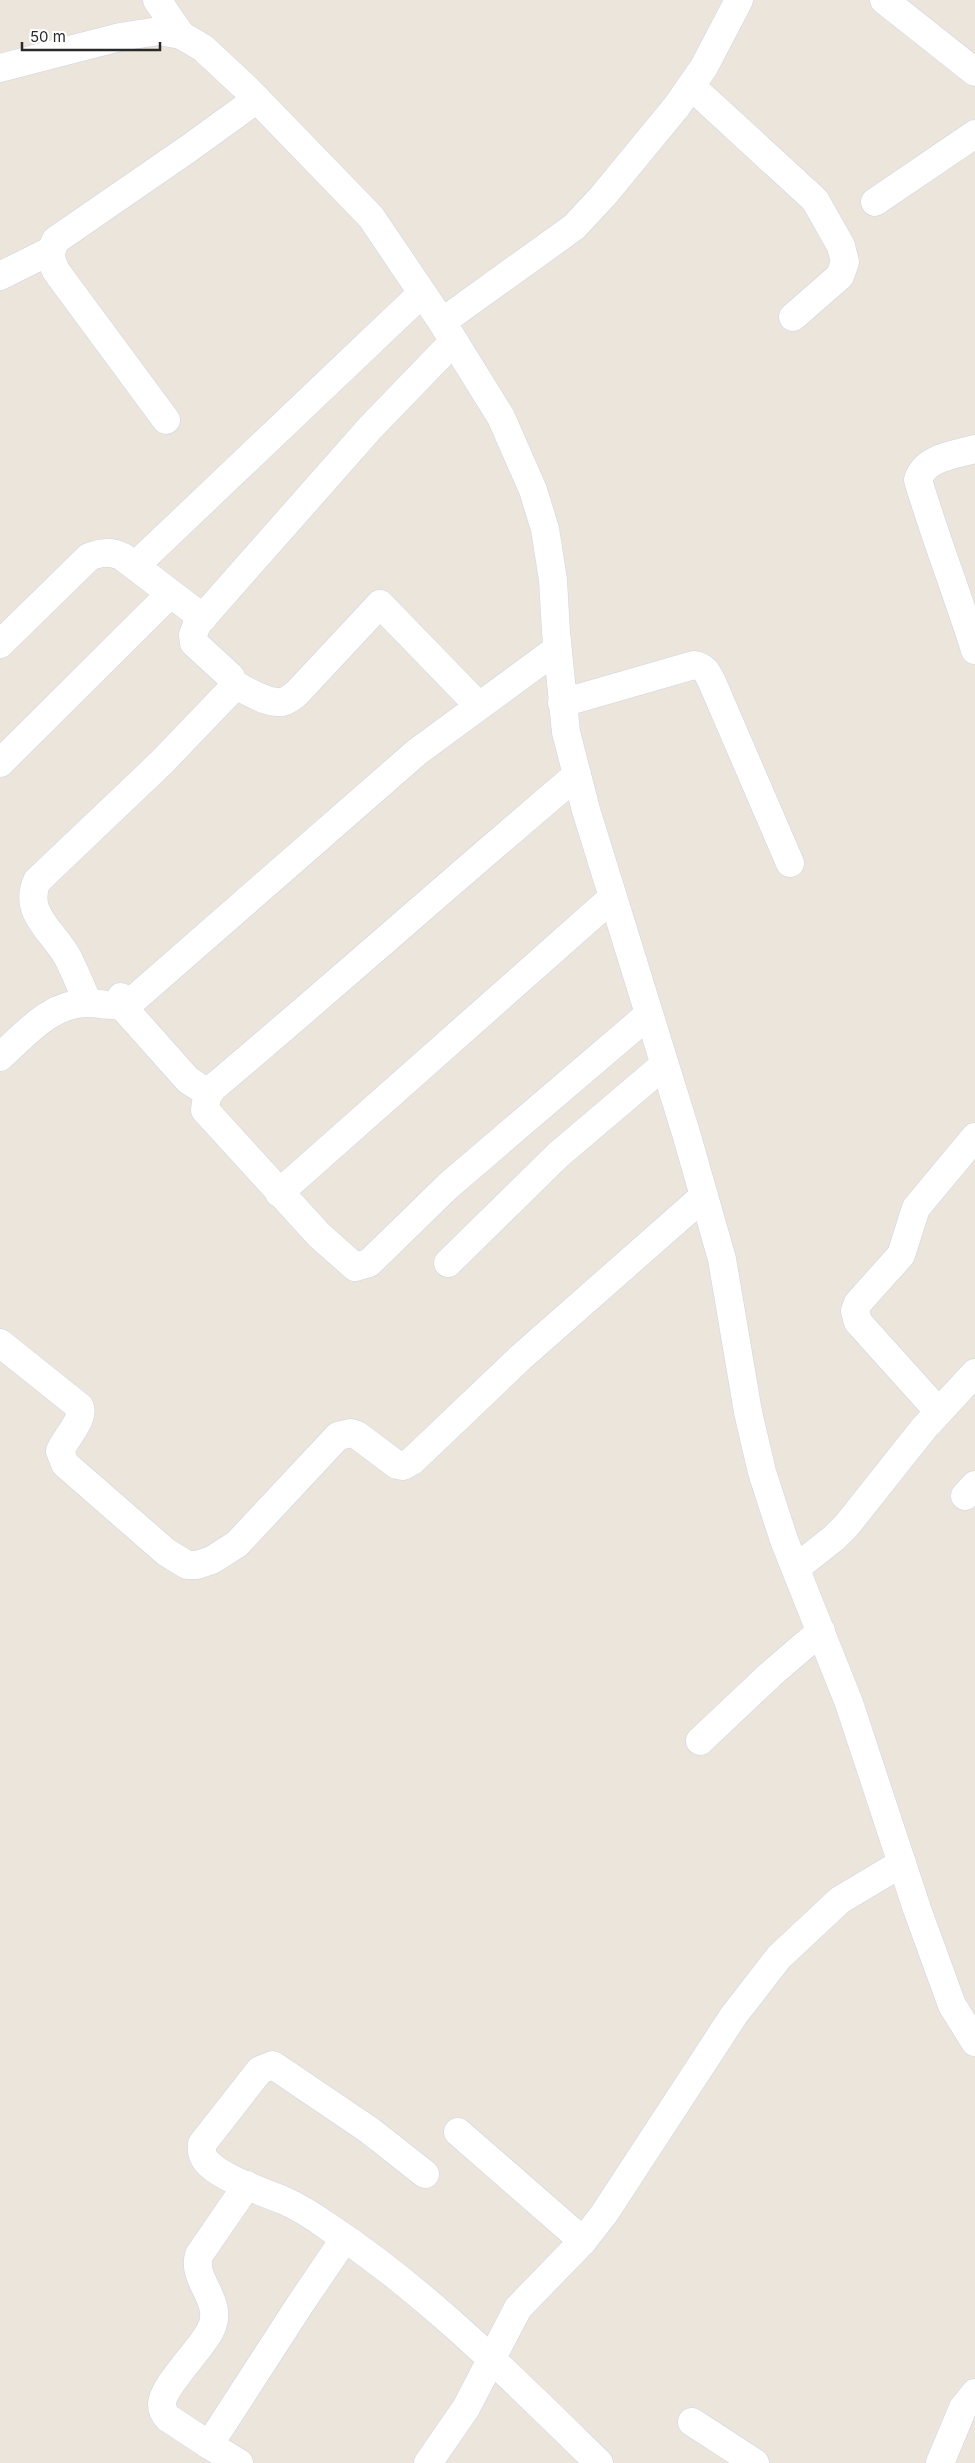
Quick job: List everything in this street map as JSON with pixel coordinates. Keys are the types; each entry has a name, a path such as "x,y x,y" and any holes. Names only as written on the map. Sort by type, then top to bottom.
{"street":[{"path":"157,0 181,35"},
{"path":"88,1003 69,959 34,909 33,891 37,881 170,754 223,700 233,684 231,677 194,643 193,635 197,624 370,428 448,332 574,227 603,196 678,106 704,67 739,0"},
{"path":"884,0 975,72"},
{"path":"0,68 120,37 159,31 181,35 203,48 257,99 371,217 448,332 501,417 533,490 544,529 554,580 557,649 566,732 612,898 722,1259 748,1412 762,1472 796,1568 849,1703 952,2005 975,2042"},
{"path":"691,86 815,200 841,246 845,262 840,276 793,317"},
{"path":"166,420 56,271 50,258 50,251 56,240 188,150 257,99"},
{"path":"875,202 975,134"},
{"path":"0,276 50,251"},
{"path":"135,566 421,294"},
{"path":"975,449 932,462 924,467 918,480 975,650"},
{"path":"0,644 89,557 100,553 112,552 135,566 203,618"},
{"path":"0,763 170,594"},
{"path":"233,684 269,700 285,701 296,694 380,604 479,706"},
{"path":"0,1057 55,1010 70,1005 132,1001 417,752 557,649"},
{"path":"562,703 694,665 701,666 706,670 712,682 790,863"},
{"path":"577,775 420,908 213,1088 207,1096 205,1110 209,1117 319,1235 355,1267 361,1267 369,1263 448,1186 648,1015"},
{"path":"279,1193 612,898"},
{"path":"121,1001 188,1080 205,1091 207,1096"},
{"path":"448,1263 558,1155 664,1066"},
{"path":"939,1412 858,1322 855,1311 858,1303 902,1254 916,1208 975,1137"},
{"path":"0,1343 80,1407 79,1420 65,1439 60,1451 65,1464 166,1552 187,1565 197,1565 212,1560 238,1544 323,1451 344,1434 351,1433 357,1436 397,1465 403,1466 412,1461 520,1358 704,1196"},
{"path":"796,1568 834,1538 847,1525 881,1480 975,1373"},
{"path":"700,1741 820,1631"},
{"path":"439,2459 518,2308 584,2241 630,2176 734,2015 779,1957 840,1900 902,1863"},
{"path":"425,2174 368,2130 273,2065 260,2070 202,2144 201,2152 211,2166 246,2185 303,2210 345,2238 492,2358 599,2463"},
{"path":"458,2132 584,2241"},
{"path":"239,2463 168,2418 163,2412 162,2403 168,2390 213,2325 214,2310 210,2296 198,2271 197,2263 199,2255 246,2185"},
{"path":"209,2445 345,2238"},
{"path":"940,2463 963,2408 975,2393"},
{"path":"692,2422 755,2463"}]}
